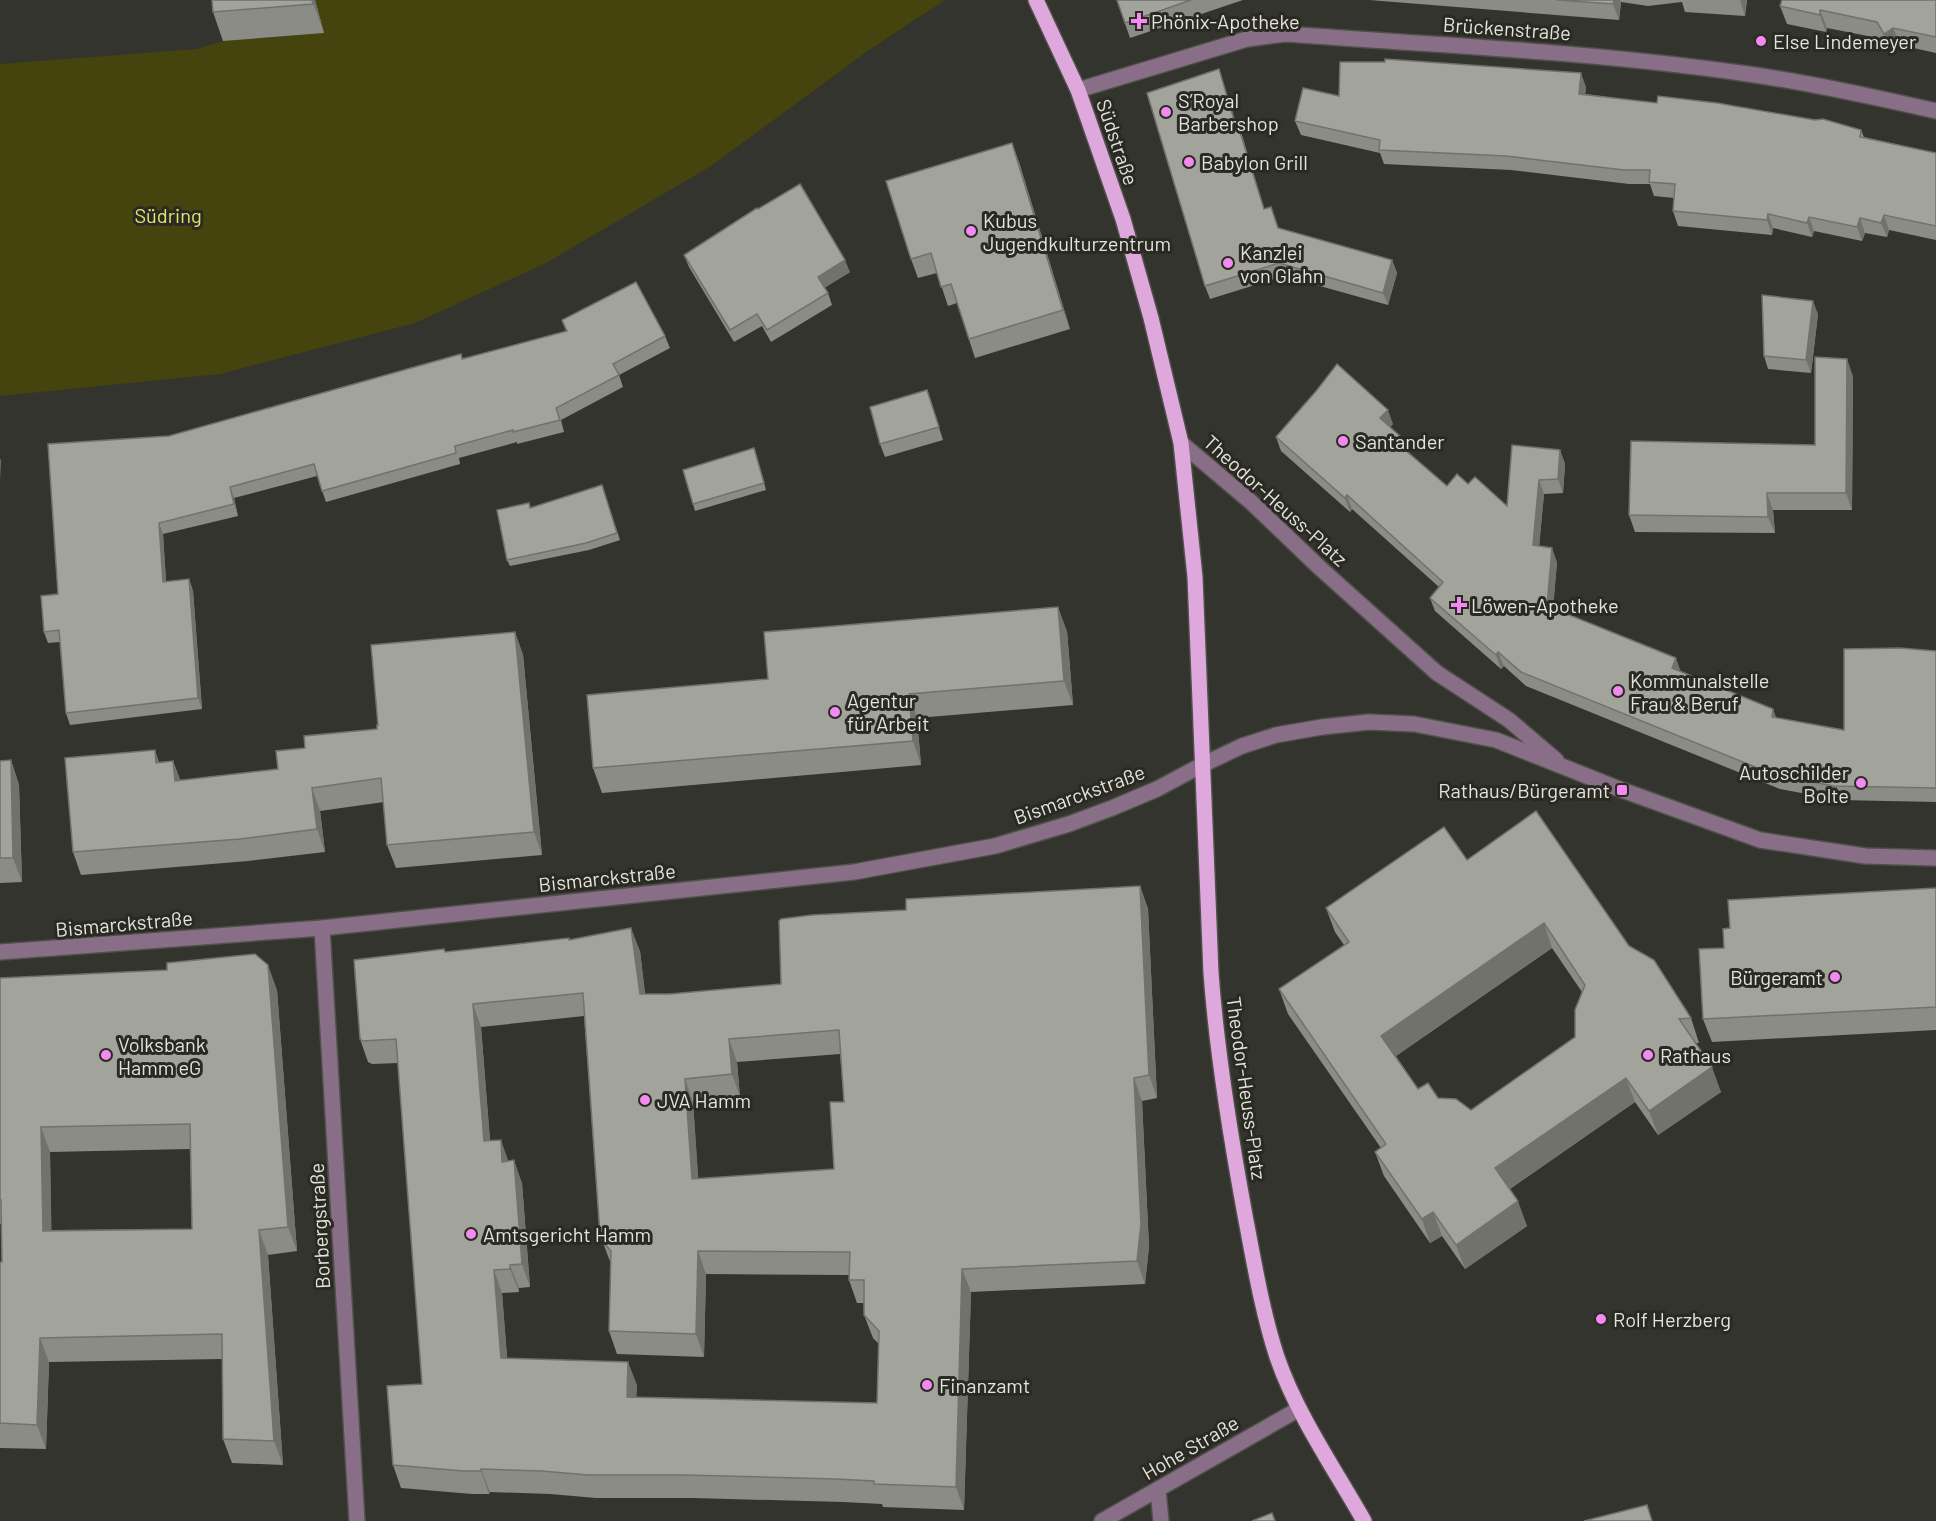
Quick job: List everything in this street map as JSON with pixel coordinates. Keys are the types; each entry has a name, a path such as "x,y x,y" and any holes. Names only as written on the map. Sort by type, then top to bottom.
{"main road":[{"name":"Südstraße","path":"1036,0 1078,90 1123,219 1181,443"},
{"name":"Theodor-Heuss-Platz","path":"1181,443 1195,577 1215,1031 1233,1152 1264,1311 1278,1358 1299,1408 1364,1521"}],"street":[{"name":"Brückenstraße","path":"1078,90 1247,39 1285,34 1586,55 1749,74 1936,111"},
{"name":"Theodor-Heuss-Platz","path":"1181,443 1251,502 1320,568 1437,673 1509,720 1566,767"},
{"name":"Theodor-Heuss-Platz","path":"1202,765 1242,746 1276,735 1369,722 1414,724 1496,740 1622,790 1760,840 1865,856 1936,858"},
{"name":"Bismarckstraße","path":"0,952 40,951 322,928 854,872 995,846 1069,824 1157,789 1202,765"},
{"name":"Borbergstraße","path":"322,928 357,1521"},
{"name":"Hohe Straße","path":"1102,1521 1299,1408"},
{"path":"1158,1490 1161,1521"}],"green space":[{"name":"Südring","path":"315,0 945,0 869,50 711,166 546,263 415,323 220,374 0,396 0,64 197,49 223,41 323,33"}],"building":[{"path":"212,0 312,0 313,4 213,12"},
{"path":"1117,0 1191,0 1125,23"},
{"path":"1557,0 1614,0 1613,4"},
{"path":"1782,0 1936,0 1936,37 1893,28 1884,34 1877,22 1820,10 1820,15 1780,6"},
{"path":"1385,59 1581,73 1579,94 1657,103 1658,96 1717,103 1815,120 1823,119 1861,130 1860,137 1936,153 1936,226 1884,215 1881,223 1860,218 1857,227 1809,217 1807,223 1768,214 1767,220 1673,211 1675,184 1649,182 1650,170 1624,170 1506,156 1379,150 1380,140 1295,121 1303,88 1339,96 1340,62 1385,62"},
{"path":"1219,69 1264,209 1271,207 1278,228 1392,260 1383,293 1279,263 1205,286 1147,93"},
{"name":"Kubus Jugendkulturzentrum","path":"1012,143 1063,310 969,339 951,284 941,287 931,253 911,259 886,181"},
{"path":"800,184 845,260 818,277 828,293 767,330 757,314 730,330 684,255 757,208"},
{"path":"636,282 665,336 613,364 619,375 556,408 560,420 455,446 456,453 322,491 314,464 230,487 234,504 159,523 163,582 189,579 198,698 66,713 59,630 44,632 41,596 58,594 48,444 169,436 461,354 462,359 567,331 562,320"},
{"path":"1762,295 1813,301 1806,360 1764,356"},
{"path":"1815,357 1847,359 1846,493 1767,493 1768,517 1629,515 1631,441 1815,445"},
{"path":"1337,364 1388,410 1380,418 1400,436 1396,442 1447,486 1457,474 1468,484 1475,477 1507,506 1512,445 1560,450 1558,479 1539,480 1533,545 1552,548 1547,606 1676,658 1672,668 1773,709 1772,717 1844,730 1844,649 1900,648 1936,651 1936,788 1834,786 1775,775 1521,672 1498,652 1496,655 1430,598 1443,582 1347,495 1345,498 1276,437"},
{"path":"927,390 939,427 880,444 870,407"},
{"path":"754,448 764,483 693,504 683,470"},
{"path":"602,485 617,533 586,543 507,560 497,510 529,503 530,508"},
{"name":"Agentur für Arbeit","path":"1058,607 1064,681 909,694 913,741 593,768 587,695 768,679 764,632"},
{"path":"515,632 534,832 387,845 381,778 312,788 317,829 240,839 73,852 65,758 155,750 156,763 173,761 175,781 278,769 276,751 305,748 304,736 377,729 371,645"},
{"path":"11,760 13,858 0,858 0,761"},
{"name":"Rathaus","path":"1536,811 1629,946 1654,960 1691,1018 1679,1019 1712,1067 1649,1111 1626,1078 1495,1168 1518,1201 1456,1245 1433,1212 1422,1219 1375,1152 1386,1144 1279,989 1349,942 1326,908 1444,827 1467,860","holes":["1544,923 1585,985 1575,1010 1575,1037 1471,1110 1456,1099 1438,1098 1428,1083 1418,1089 1381,1036"]},
{"path":"1140,886 1149,1075 1134,1078 1141,1224 1137,1261 962,1269 956,1487 874,1484 874,1481 835,1479 588,1475 481,1469 481,1471 463,1471 393,1465 387,1386 422,1384 396,1039 363,1041 360,1039 354,960 444,949 445,952 569,938 569,940 631,928 640,994 670,994 781,984 779,921 781,919 906,910 906,899","holes":["583,993 600,1235 611,1251 609,1331 696,1334 698,1251 850,1252 849,1280 864,1280 864,1315 879,1331 877,1403 627,1397 628,1362 501,1358 494,1270 510,1269 510,1265 522,1264 514,1160 502,1162 501,1140 484,1141 473,1004","839,1030 844,1102 830,1102 834,1169 692,1179 685,1079 732,1074 729,1039"]},
{"name":"Bürgeramt","path":"1936,888 1936,1007 1703,1019 1699,949 1724,948 1723,929 1730,928 1728,900"},
{"path":"255,954 268,965 288,1227 259,1230 274,1441 223,1439 222,1334 40,1338 37,1425 0,1423 0,1262 2,1262 0,978 167,970 167,963","holes":["190,1124 192,1229 43,1231 41,1127"]},
{"path":"1647,1505 1652,1521 1584,1521"},
{"path":"1272,1513 1275,1521 1252,1521"}],"place":[{"name":"Phönix-Apotheke","path":"1139,21"},
{"name":"Else Lindemeyer","path":"1761,41"},
{"name":"S’Royal Barbershop","path":"1166,112"},
{"name":"Babylon Grill","path":"1189,162"},
{"name":"Kubus Jugendkulturzentrum","path":"971,231"},
{"name":"Kanzlei von Glahn","path":"1228,263"},
{"name":"Santander","path":"1343,441"},
{"name":"Löwen-Apotheke","path":"1459,605"},
{"name":"Kommunalstelle Frau & Beruf","path":"1618,691"},
{"name":"Agentur für Arbeit","path":"835,712"},
{"name":"Autoschilder Bolte","path":"1861,783"},
{"name":"Rathaus/Bürgeramt","path":"1622,790"},
{"name":"Bürgeramt","path":"1835,977"},
{"name":"Volksbank Hamm eG","path":"106,1055"},
{"name":"Rathaus","path":"1648,1055"},
{"name":"JVA Hamm","path":"645,1100"},
{"name":"Amtsgericht Hamm","path":"471,1234"},
{"name":"Rolf Herzberg","path":"1601,1319"},
{"name":"Finanzamt","path":"927,1385"}]}
